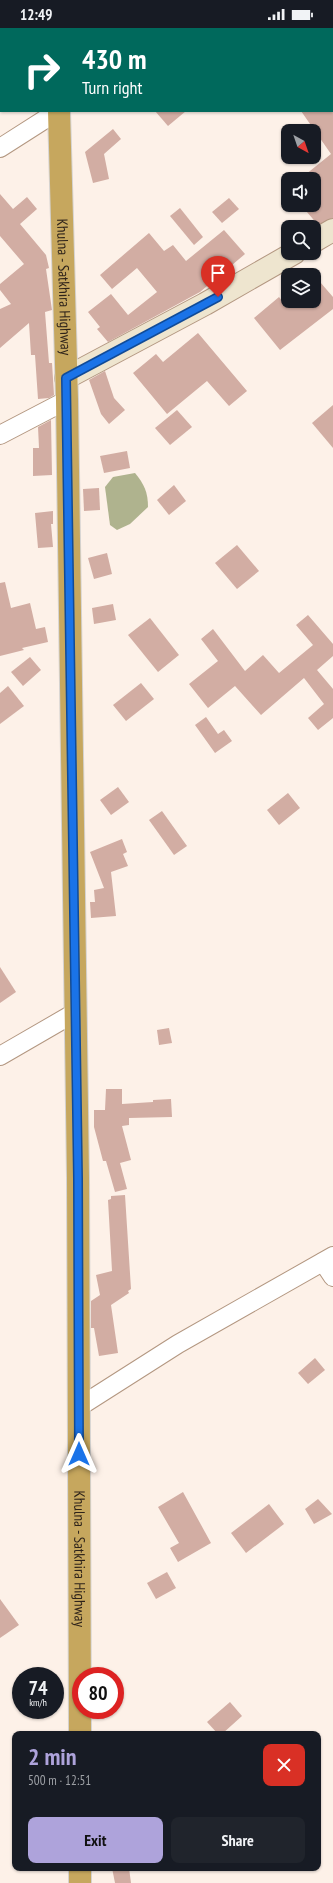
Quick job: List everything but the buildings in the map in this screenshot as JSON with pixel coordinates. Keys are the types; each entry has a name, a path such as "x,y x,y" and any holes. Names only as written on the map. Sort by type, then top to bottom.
{"highway":[{"name":"Khulna - Satkhira Highway","path":"59,112 67,400 76,1012 80,1731"},
{"path":"80,1871 80,1883"}],"street":[{"path":"0,148 57,112"},
{"path":"321,238 333,230"},
{"path":"66,378 205,304 282,260"},
{"path":"0,435 67,400"},
{"path":"0,1056 76,1012"},
{"path":"79,1407 178,1344 328,1259 333,1277"}],"shaded area":[{"path":"135,473 145,488 148,507 130,524 117,530 110,525 105,487 113,477"}],"route":[{"path":"79,1454 78,1178 66,378 218,297"}]}
